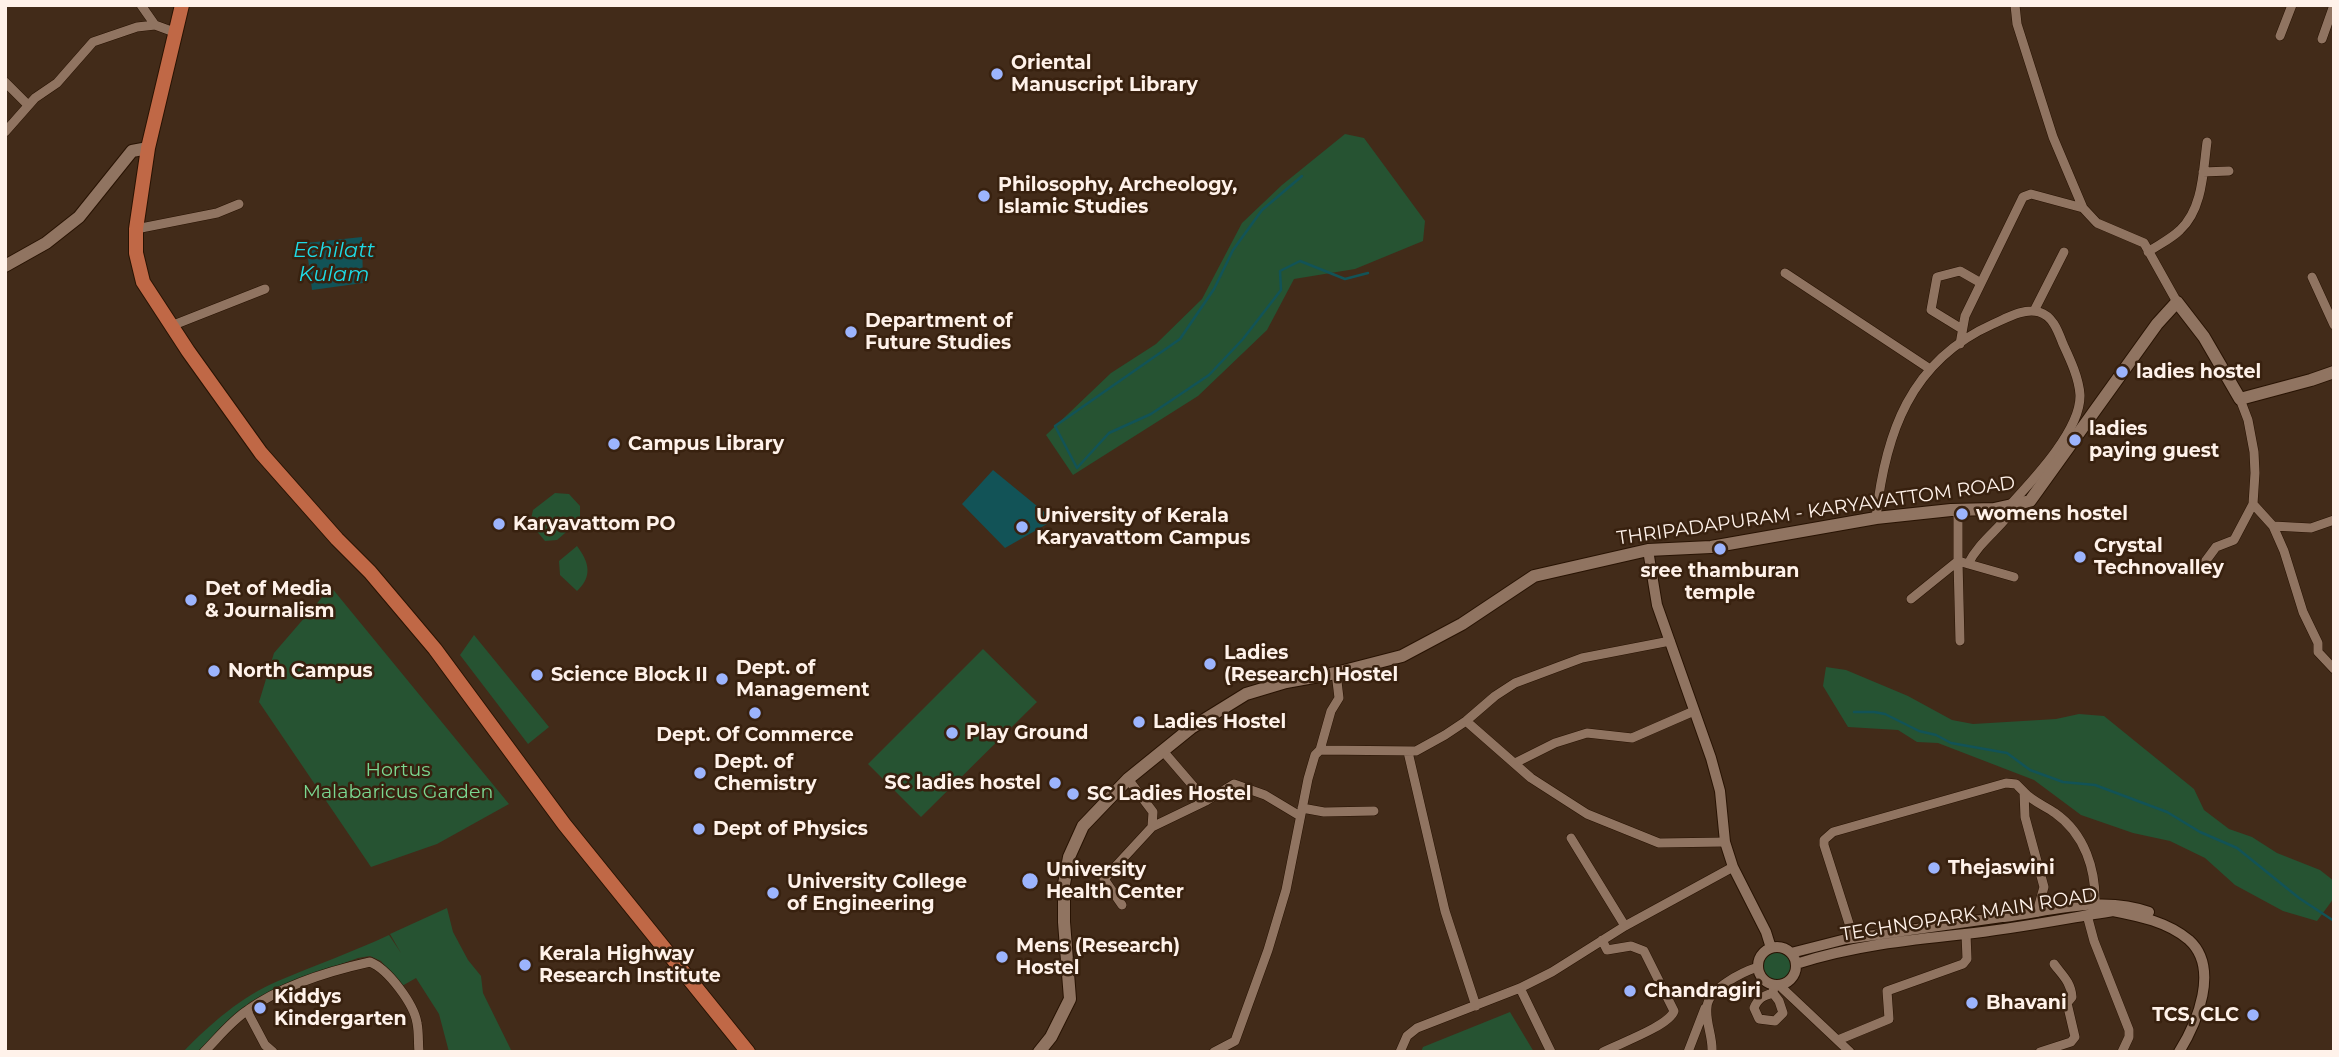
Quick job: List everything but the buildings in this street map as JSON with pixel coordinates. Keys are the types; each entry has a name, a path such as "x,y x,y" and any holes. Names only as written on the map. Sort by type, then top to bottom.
{"main road":[{"path":"182,5 148,148 136,229 136,253 143,282 261,453 370,572 458,677 564,824 748,1052"},
{"path":"5,266 46,243 79,217 132,151 148,148"},
{"path":"2176,302 2204,337 2240,399 2334,372"},
{"name":"THRIPADAPURAM - KARYAVATTOM ROAD","path":"1039,1052 1051,1037 1070,999 1064,884 1069,857 1083,826 1128,779 1191,729 1246,694 1286,682 1336,673 1402,656 1462,624 1534,576 1648,550 1711,547 1876,518 2013,506 2030,501 2142,344 2176,302"}],"street":[{"path":"141,5 155,25"},
{"path":"2015,5 2017,24 2053,137 2083,208 2097,223 2144,243 2176,302"},
{"path":"2280,36 2292,5"},
{"path":"2322,39 2334,5"},
{"path":"5,132 28,105 57,83 82,52 93,43 137,27 155,25 174,32"},
{"path":"5,82 28,105"},
{"path":"2148,252 2181,229 2188,219 2198,200 2207,142"},
{"path":"2203,172 2229,171"},
{"path":"1960,344 1965,316 2026,195 2083,208"},
{"path":"136,229 217,213 239,204"},
{"path":"2034,311 2064,252"},
{"path":"1962,329 1931,310 1937,277 1960,271 1981,283"},
{"path":"1785,273 1930,369"},
{"path":"2312,277 2334,325"},
{"path":"171,326 265,289"},
{"path":"1876,518 1880,476 1894,430 1918,384 1930,369 1960,344 1993,324 2017,314 2034,311 2050,317 2060,335 2077,381 2080,394 2078,408 2062,440 2013,506 2009,517 1963,563 1911,599"},
{"path":"2199,570 2216,547 2234,540 2253,504 2254,452 2248,420 2240,399"},
{"path":"2253,504 2273,526 2284,551 2303,612 2318,643 2318,652 2334,669"},
{"path":"1958,510 1963,563 1960,641"},
{"path":"2273,526 2312,528 2334,520"},
{"path":"1648,550 1657,605 1720,791 1724,842 1771,948 1760,957 1758,967 1763,979 1850,1052"},
{"path":"1963,563 2014,577"},
{"path":"1320,750 1416,751 1446,736 1495,696 1515,684 1604,652 1670,641"},
{"path":"1214,1052 1235,1041 1253,993 1286,890 1315,755 1320,750 1331,711 1339,698 1336,673"},
{"path":"1515,762 1555,743 1587,733 1632,738 1694,711"},
{"path":"1466,721 1531,778 1587,814 1660,843 1724,842"},
{"path":"1163,751 1206,802"},
{"path":"1408,751 1445,911 1476,1006"},
{"path":"1128,779 1153,812 1152,827"},
{"path":"1122,905 1104,879 1152,827 1206,802 1234,783 1301,812 1374,811"},
{"path":"1846,939 1853,936 1824,845 1828,836 1833,832 2006,783 2016,783 2024,792 2058,814 2083,843 2095,886 2095,904"},
{"path":"2024,792 2025,817 2044,887 2037,912"},
{"path":"1571,838 1625,926"},
{"path":"1400,1052 1407,1036 1417,1028 1520,988 1733,867"},
{"name":"TECHNOPARK MAIN ROAD","path":"2004,917 2109,903 2134,907 2165,919 2187,932 2200,944 2208,972 2205,1011 2185,1052"},
{"name":"TECHNOPARK MAIN ROAD","path":"1771,948 1780,947 1791,953 1846,939 2109,903"},
{"name":"TECHNOPARK MAIN ROAD","path":"1796,964 1866,947 1935,936 1966,934 2113,911 2136,915 2162,924 2192,943 2202,965 2203,993 2193,1026 2179,1052"},
{"path":"2087,915 2094,941 2129,1030 2129,1037 2122,1052"},
{"path":"1838,1040 1889,1019 1886,991 1963,964 1967,959 1966,934"},
{"path":"1602,940 1607,950 1631,946 1644,951 1674,1011 1672,1017 1662,1023 1602,1052"},
{"path":"1776,988 1789,982 1794,976 1796,964 1791,953"},
{"path":"204,1052 247,1011 271,995 310,979 370,962 379,966 403,994 417,1020 419,1052"},
{"path":"2040,1052 2071,1042 2076,1037 2067,1003 2072,997 2072,990 2054,964"},
{"path":"1688,1052 1712,993 1735,976 1758,967"},
{"path":"1520,988 1551,1052"},
{"path":"1706,1005 1713,1041 1712,1052"},
{"path":"247,1011 265,1045 274,1052"}],"green space":[{"path":"1345,134 1364,138 1425,221 1423,241 1355,269 1294,279 1267,330 1198,396 1073,475 1046,435 1111,373 1156,344 1202,299 1242,223 1282,185"},
{"path":"555,493 569,494 580,506 580,520 557,540 545,541 530,523 533,510"},
{"path":"577,546 588,569 585,580 577,591 560,575 559,561"},
{"name":"Hortus Malabaricus Garden","path":"331,587 509,804 437,844 371,867 259,702 274,653"},
{"path":"474,635 549,727 528,744 460,655"},
{"name":"Play Ground","path":"983,649 1037,702 921,817 868,764"},
{"path":"1826,667 1846,670 1908,696 1952,720 1973,724 2056,719 2079,714 2104,716 2194,789 2204,810 2229,829 2252,837 2277,853 2320,870 2334,881 2334,898 2317,921 2283,911 2235,885 2205,858 2170,841 2133,833 2081,815 2034,780 1938,743 1917,742 1898,730 1848,727 1823,686"},
{"path":"447,908 453,932 468,960 481,976 483,993 512,1052 449,1052 439,1014 416,978 402,986 381,961 370,956 285,984 250,1002 197,1052 183,1052 204,1031 252,994 389,935 401,953 390,934"},
{"path":"1777,951 1788,955 1792,966 1788,977 1777,981 1766,977 1762,966 1766,955"},
{"path":"1510,1012 1534,1052 1421,1052 1423,1047"}],"water":[{"name":"Echilatt Kulam","path":"362,237 363,283 312,290 306,243"},
{"path":"993,470 1054,520 1005,548 962,504"}],"waterway":[{"path":"1302,176 1262,210 1233,250 1214,289 1180,339 1055,426 1077,468 1109,433 1151,414 1209,375 1243,339 1281,290 1280,271 1300,261 1345,279 1368,273"},
{"path":"1854,712 1885,714 1951,743 2007,753 2030,770 2063,782 2095,785 2167,812 2200,832 2237,848 2299,898 2334,921"}],"place":[{"name":"Oriental Manuscript Library","path":"997,74"},
{"name":"Philosophy, Archeology, Islamic Studies","path":"984,196"},
{"name":"Department of Future Studies","path":"851,332"},
{"name":"ladies hostel","path":"2122,372"},
{"name":"ladies paying guest","path":"2075,440"},
{"name":"Campus Library","path":"614,444"},
{"name":"womens hostel","path":"1962,514"},
{"name":"Karyavattom PO","path":"499,524"},
{"name":"University of Kerala Karyavattom Campus","path":"1022,527"},
{"name":"sree thamburan temple","path":"1720,549"},
{"name":"Crystal Technovalley","path":"2080,557"},
{"name":"Det of Media & Journalism","path":"191,600"},
{"name":"Ladies (Research) Hostel","path":"1210,664"},
{"name":"North Campus","path":"214,671"},
{"name":"Science Block II","path":"537,675"},
{"name":"Dept. of Management","path":"722,679"},
{"name":"Dept. Of Commerce","path":"755,713"},
{"name":"Ladies Hostel","path":"1139,722"},
{"name":"Play Ground","path":"952,733"},
{"name":"Dept. of Chemistry","path":"700,773"},
{"name":"SC ladies hostel","path":"1055,783"},
{"name":"SC Ladies Hostel","path":"1073,794"},
{"name":"Dept of Physics","path":"699,829"},
{"name":"Thejaswini","path":"1934,868"},
{"name":"University Health Center","path":"1030,881"},
{"name":"University College of Engineering","path":"773,893"},
{"name":"Mens (Research) Hostel","path":"1002,957"},
{"name":"Kerala Highway Research Institute","path":"525,965"},
{"name":"Chandragiri","path":"1630,991"},
{"name":"Bhavani","path":"1972,1003"},
{"name":"Kiddys Kindergarten","path":"260,1008"},
{"name":"TCS, CLC","path":"2253,1015"}]}
